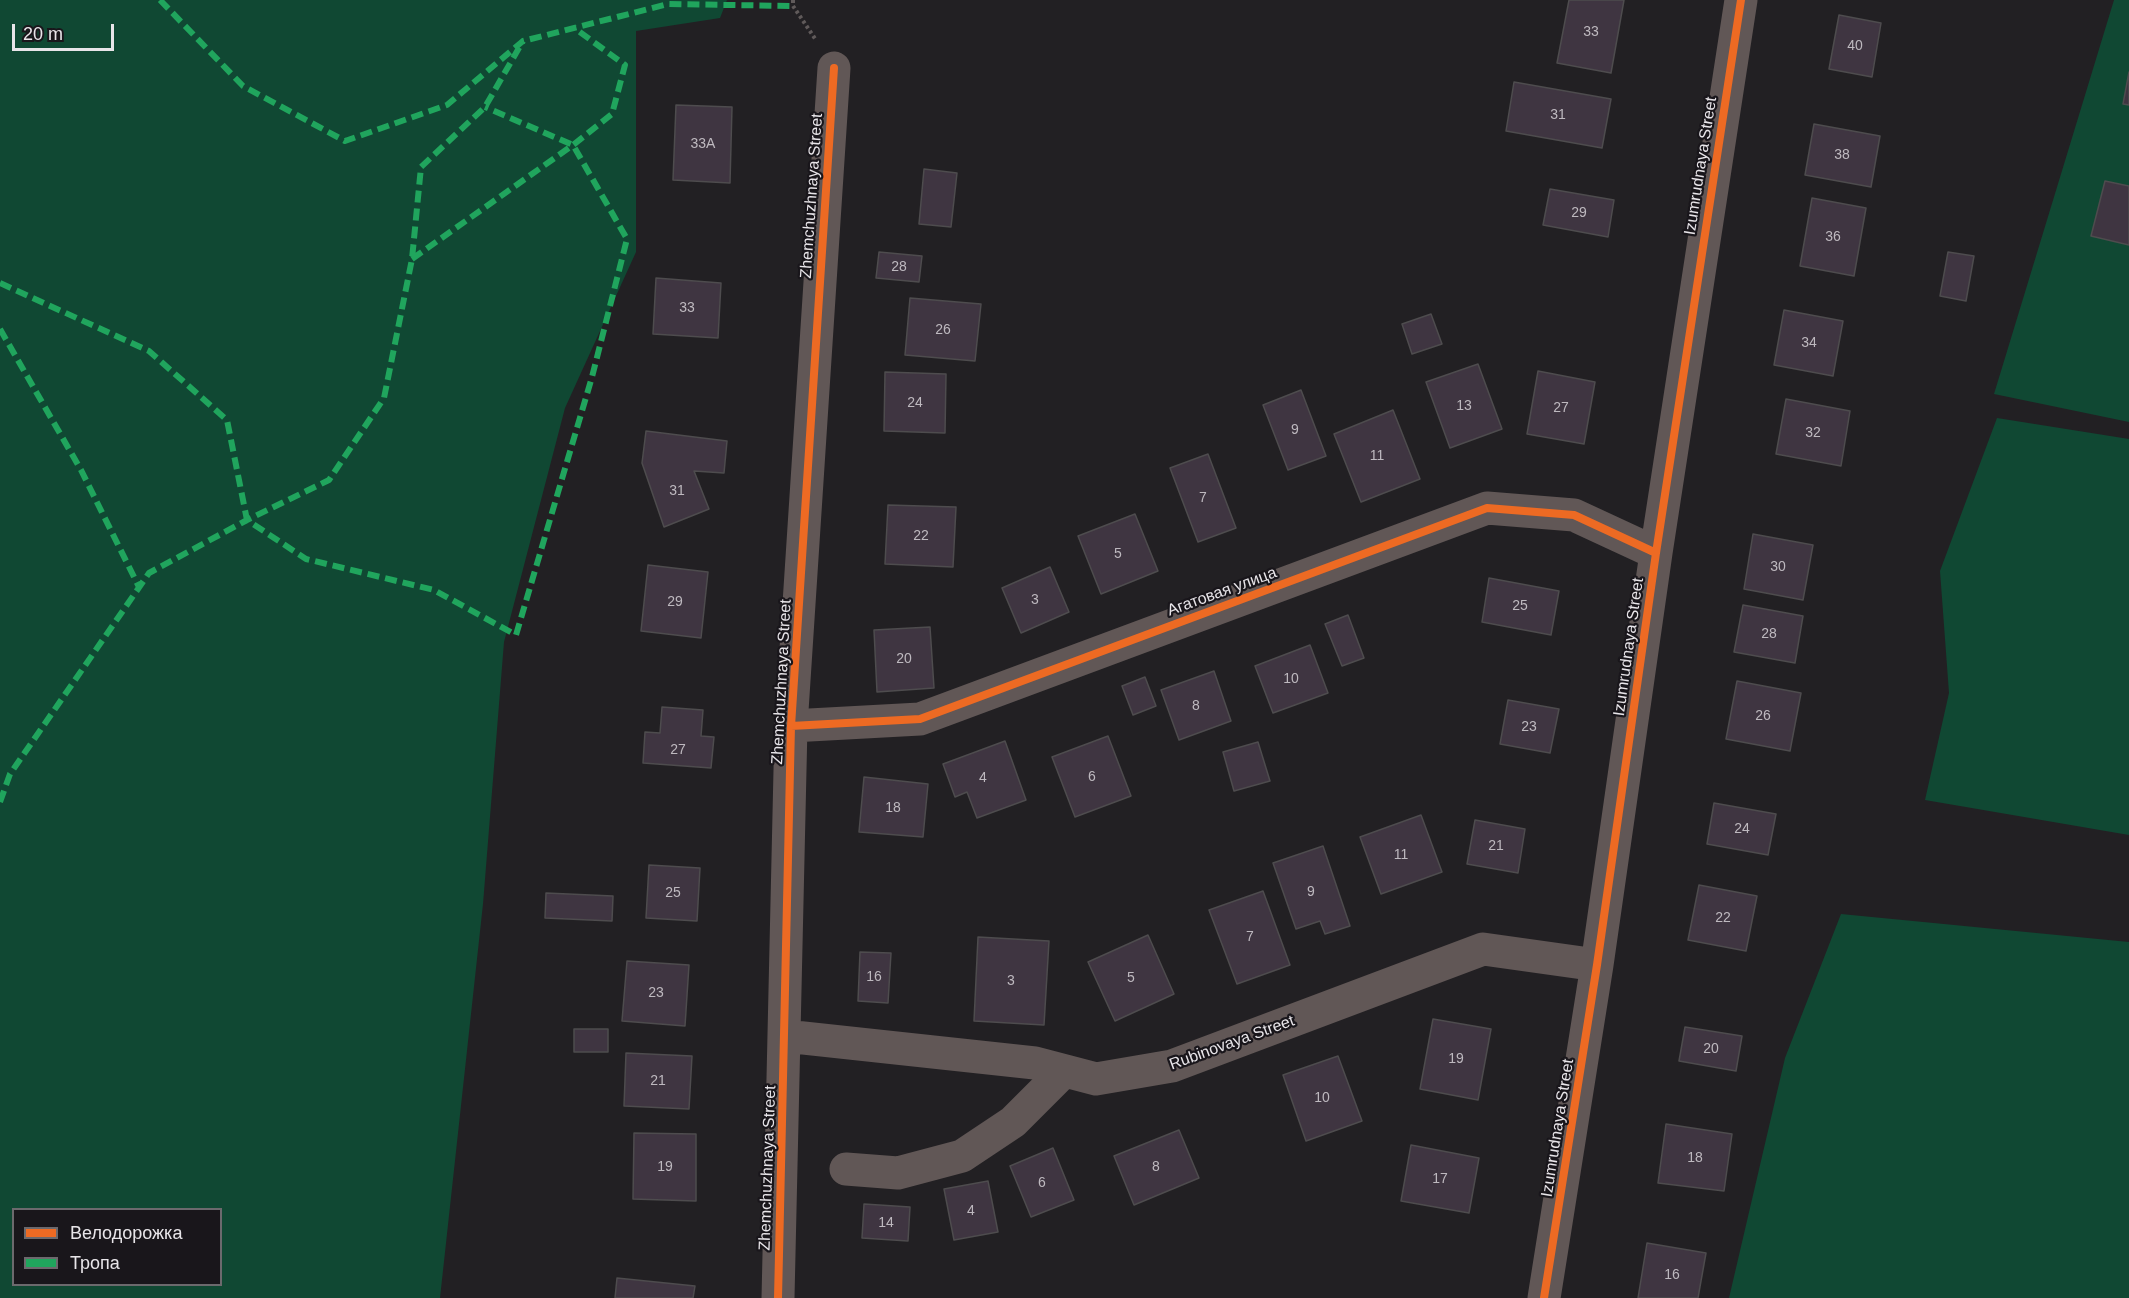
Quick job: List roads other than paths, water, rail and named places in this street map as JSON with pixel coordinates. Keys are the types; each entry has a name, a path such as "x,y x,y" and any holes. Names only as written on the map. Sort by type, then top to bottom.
{"street":[{"name":"Izumrudnaya Street","path":"1544,1298 1597,965 1656,553 1741,0"},
{"name":"Zhemchuzhnaya Street","path":"778,1298 791,726 834,68"},
{"name":"Агатовая улица","path":"791,726 920,719 1487,508 1574,515 1656,553"},
{"name":"Rubinovaya Street","path":"785,1036 1035,1063 1096,1079 1172,1066 1483,949 1597,965"},
{"path":"846,1169 898,1173 962,1156 1013,1122 1064,1071"}]}
